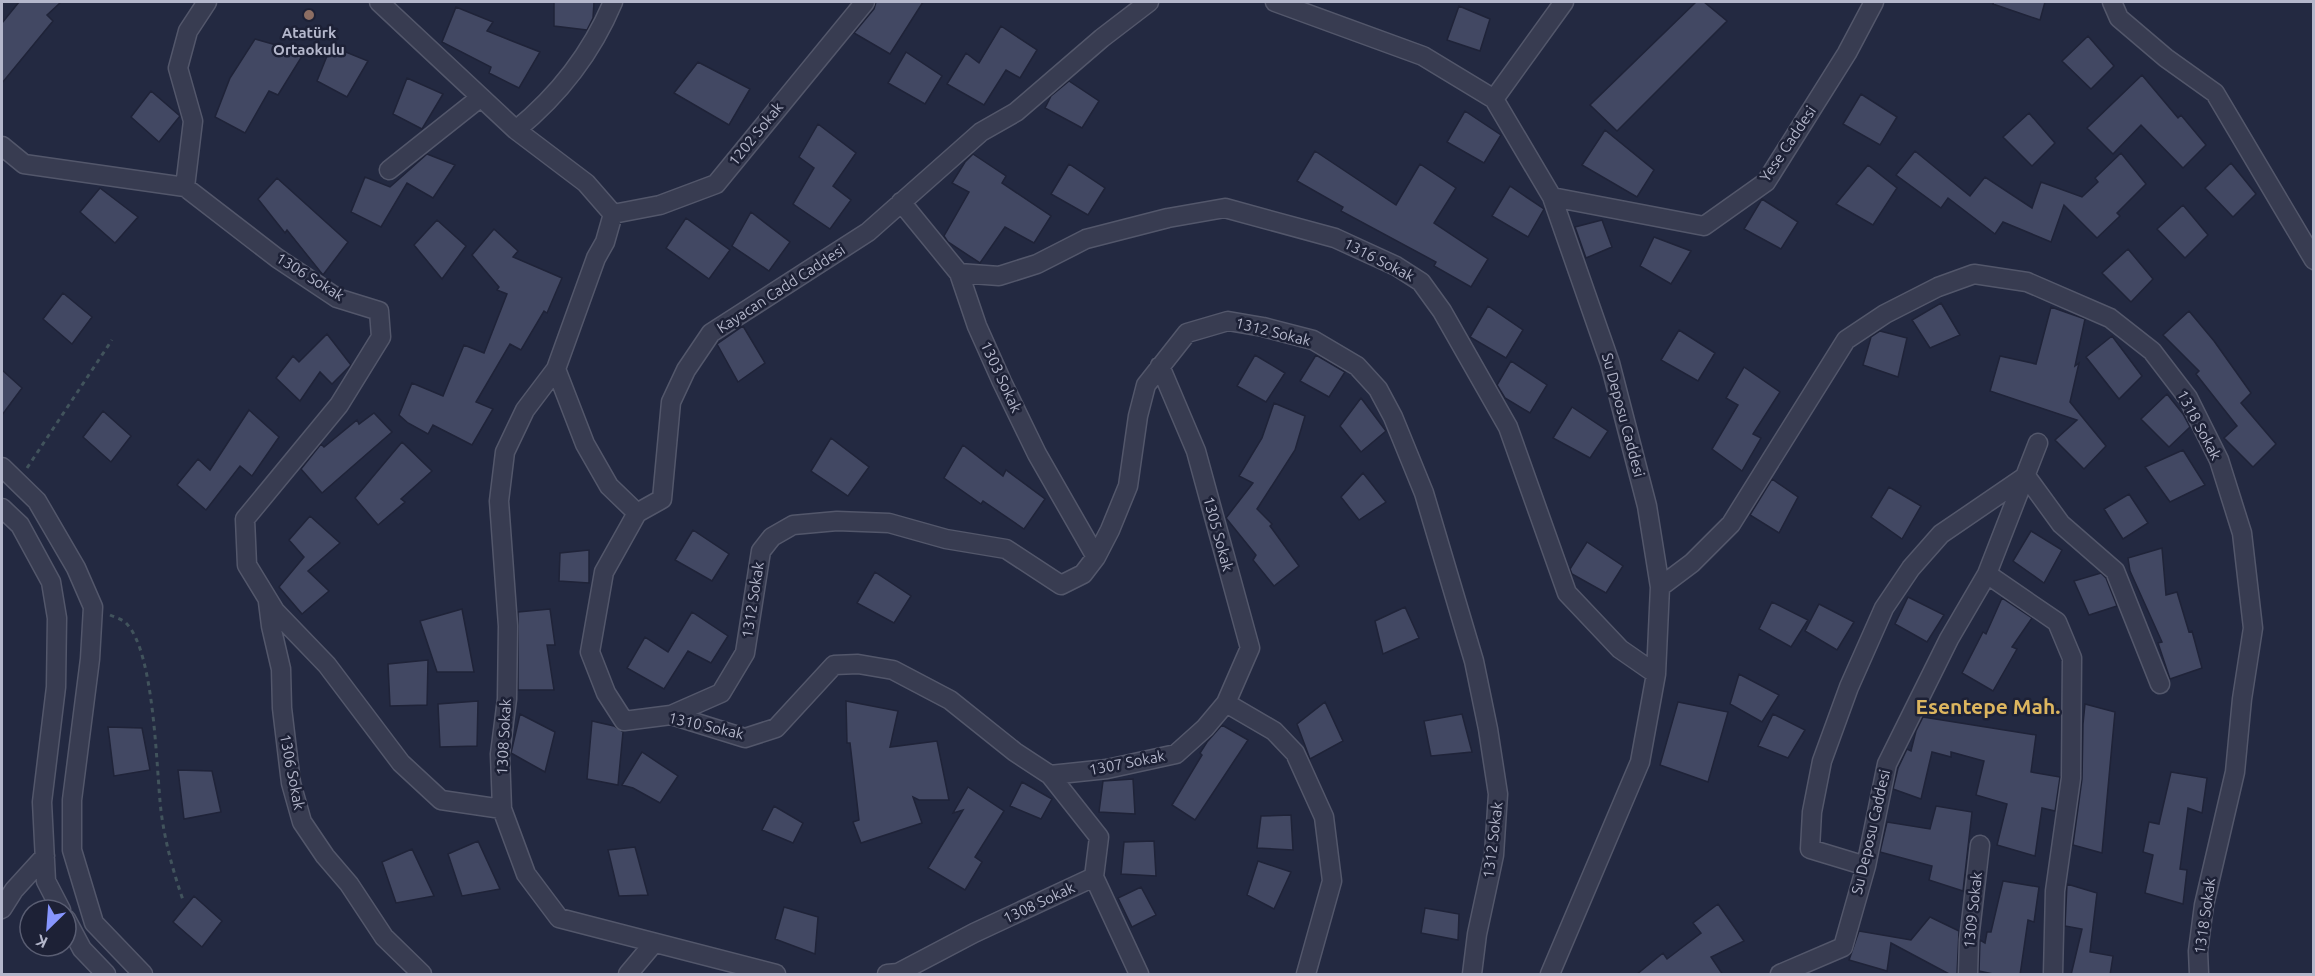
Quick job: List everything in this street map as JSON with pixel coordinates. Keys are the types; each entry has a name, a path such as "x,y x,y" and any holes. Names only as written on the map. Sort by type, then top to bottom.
{"street":[{"path":"185,187 193,121 178,68 188,32 207,2"},
{"path":"379,2 516,130 586,183 613,214 556,369 585,444 599,469 609,486 637,513"},
{"path":"516,130 543,108 584,58 613,2"},
{"name":"1202 Sokak","path":"613,214 660,205 716,184 865,2"},
{"name":"Kayacan Cadd Caddesi","path":"637,513 662,499 671,402 687,370 711,333 868,232 981,132 1016,112 1102,38 1149,2"},
{"name":"Su Deposu Caddesi","path":"1275,2 1423,56 1494,99 1552,197 1610,363 1647,506 1660,587 1656,674 1640,762 1550,975"},
{"path":"1494,99 1564,2"},
{"name":"Yese Caddesi","path":"1552,197 1704,226 1766,182 1847,52 1874,2"},
{"path":"2112,2 2119,18 2166,58 2215,93 2313,260"},
{"path":"389,170 481,97"},
{"name":"1306 Sokak","path":"2,146 24,164 185,187 277,258 337,298 379,311 381,337 339,405 245,519 247,565 275,611 327,665 401,763 441,800 502,809"},
{"name":"1303 Sokak","path":"901,202 959,273 977,326 1002,382 1037,454 1096,557"},
{"name":"1316 Sokak","path":"959,273 999,276 1037,264 1086,239 1168,218 1225,208 1335,238 1396,266 1421,282 1442,311 1508,427 1567,593 1620,649 1656,674"},
{"name":"1318 Sokak","path":"1660,587 1692,563 1731,524 1846,340 1884,314 1938,287 1974,274 2027,282 2110,318 2152,351 2188,398 2219,460 2242,533 2253,628 2242,699 2235,772 2204,905 2198,951 2199,975"},
{"name":"1312 Sokak","path":"671,715 721,693 745,653 761,551 772,537 794,525 837,521 889,524 946,539 1006,549 1061,585 1083,574 1096,557 1110,530 1128,486 1138,416 1146,384 1187,333 1227,321 1263,327 1313,340 1357,366 1378,389 1393,417 1424,492 1474,661 1498,794 1494,855 1477,934 1472,975"},
{"name":"1305 Sokak","path":"1161,366 1196,451 1250,648 1226,703"},
{"name":"1308 Sokak","path":"556,369 525,410 505,452 499,501 508,626 507,699 500,754 502,809 526,874 559,918 776,975"},
{"name":"Su Deposu Caddesi","path":"1780,975 1843,947 1866,866 1887,764 1949,639 1987,574 2038,442"},
{"path":"2,467 37,501 76,568 93,607 90,659 72,800 72,850 94,923 142,975"},
{"path":"1866,866 1810,849 1812,812 1822,761 1849,687 1884,608 1911,568 1941,534 2026,476 2061,524 2115,571 2160,684"},
{"path":"2,508 20,525 51,582 57,618 56,687 42,802 46,881 55,898"},
{"name":"1310 Sokak","path":"637,513 604,572 590,652 606,693 624,721 671,715 745,738 776,728 834,665 858,664 893,670 950,700 1014,752 1050,775 1099,837 1094,877"},
{"path":"1987,574 2058,622 2072,658 2071,778 2055,891 2053,975"},
{"name":"1306 Sokak","path":"268,600 280,669 283,719 291,783 302,822 325,856 349,884 384,937 422,975"},
{"path":"1226,703 1274,731 1295,753 1324,817 1332,881 1306,975"},
{"name":"1307 Sokak","path":"1050,775 1107,769 1176,754 1205,728 1226,703"},
{"name":"1309 Sokak","path":"1968,975 1969,940 1980,845"},
{"path":"2,909 14,890 45,856"},
{"name":"1308 Sokak","path":"895,974 974,933 1094,877 1139,975"},
{"path":"78,942 106,975"},
{"path":"628,975 654,943"}],"path":[{"path":"18,482 112,340"},
{"path":"93,607 126,622 142,651 158,761 161,811 170,862 183,900"}],"building":[{"path":"19,2 61,2 47,15 53,21 2,83 2,23"},
{"path":"554,2 594,2 593,18 587,30 554,26"},
{"path":"876,2 923,2 890,54 854,33 874,9"},
{"path":"1696,2 1704,2 1727,21 1617,131 1590,105"},
{"path":"1994,2 2045,2 2040,20 1993,4"},
{"path":"1459,6 1490,19 1480,51 1447,40"},
{"path":"456,7 493,22 487,31 540,52 519,88 489,73 491,67 442,42"},
{"path":"1001,26 1037,50 1020,78 1006,70 984,105 947,84 966,53 979,63"},
{"path":"2088,36 2114,66 2091,89 2062,61"},
{"path":"255,39 304,53 278,95 269,91 245,133 215,117 230,78"},
{"path":"331,46 368,61 347,97 317,81"},
{"path":"906,52 942,76 925,104 888,83"},
{"path":"698,62 750,89 729,125 674,93"},
{"path":"2142,75 2178,118 2181,115 2206,145 2183,168 2141,125 2113,154 2087,128"},
{"path":"407,78 443,94 422,129 393,114"},
{"path":"1069,81 1099,101 1082,128 1045,108 1051,96"},
{"path":"151,91 180,116 159,142 131,117"},
{"path":"1861,94 1897,117 1880,145 1843,124"},
{"path":"1465,111 1501,135 1484,163 1447,142"},
{"path":"2029,113 2055,143 2032,166 2003,137"},
{"path":"818,124 856,153 833,186 851,200 830,229 793,204 814,168 799,157"},
{"path":"1605,130 1654,170 1637,197 1582,165"},
{"path":"1315,151 1396,205 1420,164 1456,188 1434,223 1488,259 1471,287 1434,266 1436,262 1341,211 1343,207 1297,181"},
{"path":"1915,151 1970,196 1985,177 2032,208 2041,182 2082,197 2098,182 2095,178 2121,153 2146,184 2117,213 2120,216 2097,238 2064,205 2051,242 2003,222 1995,234 1948,198 1941,208 1896,175"},
{"path":"427,154 455,165 433,198 407,183 381,227 351,212 365,177 390,187"},
{"path":"973,154 1006,176 1002,183 1051,216 1034,243 1005,227 980,263 948,242 944,236 969,192 952,183"},
{"path":"2231,163 2256,194 2233,217 2205,188"},
{"path":"1069,164 1105,188 1088,215 1051,194"},
{"path":"1868,165 1897,188 1873,225 1836,204"},
{"path":"277,178 348,242 323,275 287,230 285,233 258,199"},
{"path":"1510,186 1544,209 1528,237 1492,216"},
{"path":"100,188 138,217 115,243 80,212"},
{"path":"1762,199 1798,222 1781,249 1744,229"},
{"path":"2183,205 2208,235 2185,258 2157,229"},
{"path":"751,212 790,242 769,271 732,246"},
{"path":"686,218 730,250 709,279 666,248"},
{"path":"437,220 466,246 442,279 414,245"},
{"path":"1602,220 1612,247 1586,258 1575,227"},
{"path":"494,229 518,251 513,257 562,278 547,313 544,311 521,350 510,344 476,402 493,409 472,445 433,425 428,434 399,415 412,383 443,396 464,345 484,353 507,294 497,290 499,287 472,255"},
{"path":"1654,237 1691,251 1671,284 1640,266"},
{"path":"2128,249 2153,279 2131,302 2102,273"},
{"path":"63,293 92,317 72,344 43,319"},
{"path":"1941,303 1960,335 1930,348 1912,320"},
{"path":"1488,306 1523,330 1506,358 1470,337"},
{"path":"2051,307 2085,319 2075,366 2079,363 2070,402 2106,446 2084,469 2055,440 2077,420 1990,391 2000,356 2036,364"},
{"path":"2189,311 2214,341 2251,393 2241,403 2276,444 2253,467 2224,438 2237,426 2196,374 2199,371 2163,335"},
{"path":"743,326 765,363 738,382 717,344"},
{"path":"1679,330 1715,353 1698,381 1661,360"},
{"path":"1880,331 1907,338 1898,377 1863,365 1871,337"},
{"path":"327,334 351,365 332,384 320,372 300,401 276,378 293,356 299,362"},
{"path":"2112,336 2142,376 2119,399 2086,357"},
{"path":"1255,355 1285,373 1266,402 1237,386"},
{"path":"1316,355 1345,372 1329,397 1300,381"},
{"path":"1511,361 1547,385 1530,413 1505,398 1497,385"},
{"path":"1744,367 1780,392 1753,434 1761,438 1742,471 1712,449 1738,405 1726,398"},
{"path":"2,370 22,388 2,415"},
{"path":"2167,394 2190,427 2169,447 2141,419"},
{"path":"1361,398 1386,431 1361,452 1340,426"},
{"path":"1274,403 1305,416 1295,450 1257,509 1272,524 1270,526 1299,566 1274,586 1253,560 1256,555 1226,518 1253,483 1239,476 1262,438"},
{"path":"1572,407 1608,431 1590,458 1553,438"},
{"path":"249,410 279,437 252,476 240,466 206,510 177,485 198,459 210,470"},
{"path":"103,411 131,436 111,462 83,437"},
{"path":"374,413 392,432 322,493 301,469 321,444 324,447 357,420 359,424"},
{"path":"831,438 869,467 848,496 811,471"},
{"path":"402,442 432,471 401,499 405,502 378,525 355,498"},
{"path":"963,445 1003,476 1006,470 1045,499 1024,529 983,501 981,504 944,478"},
{"path":"2183,450 2205,485 2170,502 2145,467"},
{"path":"1363,473 1386,502 1359,520 1341,497"},
{"path":"1772,479 1798,497 1779,533 1750,515"},
{"path":"1889,487 1921,506 1902,539 1871,517"},
{"path":"2129,494 2148,523 2123,539 2104,509"},
{"path":"310,516 340,543 308,571 329,591 302,614 279,587 304,557 289,540"},
{"path":"693,530 729,554 712,581 675,560"},
{"path":"2031,531 2062,550 2044,583 2013,561"},
{"path":"1587,542 1623,566 1606,593 1572,574 1570,569"},
{"path":"2162,548 2166,595 2177,592 2189,632 2192,631 2202,668 2170,679 2158,643 2162,642 2130,571 2128,558"},
{"path":"589,550 589,583 559,581 560,553"},
{"path":"875,572 911,596 894,623 857,603"},
{"path":"2101,573 2106,578 2117,606 2089,615 2074,581"},
{"path":"1908,597 1944,615 1927,642 1895,624"},
{"path":"2002,598 2032,618 2012,647 2017,649 1993,691 1962,673 1983,632 1986,634"},
{"path":"1772,602 1808,620 1791,647 1759,629"},
{"path":"1819,604 1854,622 1837,650 1805,631"},
{"path":"1405,607 1419,638 1383,654 1375,621"},
{"path":"462,609 474,672 437,672 420,621"},
{"path":"550,609 555,645 547,645 554,690 518,690 518,612"},
{"path":"692,612 728,636 711,663 688,651 664,689 627,668 645,637 668,652"},
{"path":"428,660 427,705 390,706 388,664"},
{"path":"1739,674 1779,695 1762,722 1730,704"},
{"path":"478,701 477,746 440,747 438,704"},
{"path":"846,701 898,711 890,747 937,741 949,800 919,800 913,797 922,823 861,843 853,822 859,820 850,743 847,743"},
{"path":"1325,702 1343,741 1310,759 1297,724"},
{"path":"1678,702 1728,712 1708,782 1660,765"},
{"path":"2085,704 2115,712 2102,853 2073,845 2082,779"},
{"path":"520,714 555,732 545,772 511,753"},
{"path":"1462,714 1472,752 1431,756 1424,721"},
{"path":"1773,714 1805,730 1788,758 1758,746"},
{"path":"1923,717 2036,735 2031,772 2060,777 2055,811 2042,808 2035,856 1997,845 2007,804 1976,795 1984,761 1951,752 1951,757 1932,752 1921,799 1893,789 1898,768 1907,749 1911,751 1916,731"},
{"path":"592,721 614,726 623,732 618,785 587,779"},
{"path":"1222,725 1248,740 1195,820 1172,805 1202,755 1200,753"},
{"path":"108,727 142,728 150,770 114,776"},
{"path":"642,752 678,776 660,803 633,788 622,785"},
{"path":"178,770 212,771 221,812 184,819"},
{"path":"2171,772 2207,778 2202,813 2188,808 2180,869 2187,870 2183,904 2145,893 2153,855 2143,852 2149,822 2159,824"},
{"path":"1133,779 1135,814 1099,812 1103,781"},
{"path":"1022,782 1052,799 1041,819 1010,806"},
{"path":"968,787 1004,811 975,857 982,862 965,890 928,868 963,810 953,813"},
{"path":"774,806 803,823 793,843 762,830"},
{"path":"1936,806 1972,812 1963,891 1929,880 1932,866 1880,852 1887,822 1930,829"},
{"path":"1291,815 1293,850 1257,848 1261,816"},
{"path":"478,841 500,889 462,896 448,854"},
{"path":"1154,841 1156,876 1121,874 1124,842"},
{"path":"635,847 648,895 619,896 608,850"},
{"path":"412,849 434,896 396,903 382,862"},
{"path":"1258,861 1291,872 1274,909 1247,895"},
{"path":"2003,881 2039,887 2034,922 2028,920 2020,975 1998,975 1979,971 1980,940 1985,943 1987,932 1991,932"},
{"path":"2067,884 2097,893 2090,952 2113,956 2110,975 2071,975 2082,929 2065,926"},
{"path":"1141,887 1156,915 1132,927 1118,898"},
{"path":"194,896 222,921 202,947 173,922"},
{"path":"1718,904 1744,941 1711,957 1723,975 1636,975 1663,953 1667,959 1701,933 1693,923"},
{"path":"784,907 818,917 815,954 775,939"},
{"path":"1425,908 1459,914 1458,940 1421,933"},
{"path":"1930,917 1959,931 1957,975 1951,975 1891,943 1887,971 1849,960 1859,931 1911,940"}],"place":[{"name":"Atatürk Ortaokulu","path":"309,15"}],"district":[{"name":"Esentepe Mah.","path":"1988,707"}]}
